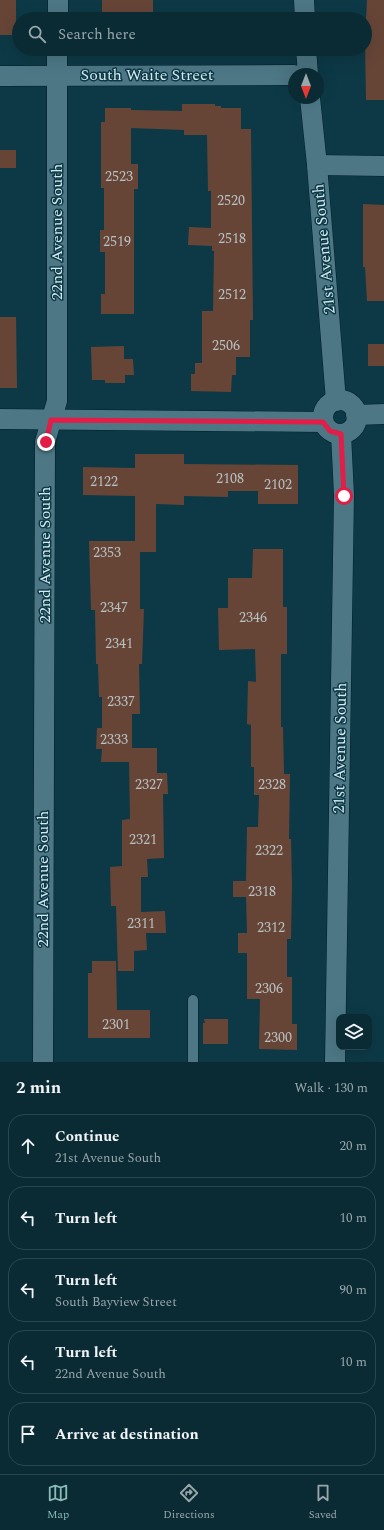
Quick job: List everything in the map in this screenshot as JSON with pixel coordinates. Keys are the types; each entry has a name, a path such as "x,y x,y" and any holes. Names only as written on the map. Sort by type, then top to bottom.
{"street":[{"path":"58,0 58,12"},
{"path":"304,0 305,12"},
{"name":"22nd Avenue South","path":"42,1062 46,442 57,401 57,56"},
{"path":"307,56 308,68"},
{"name":"South Waite Street","path":"0,76 288,75"},
{"name":"21st Avenue South","path":"311,104 336,400"},
{"path":"317,165 384,166"},
{"path":"336,400 347,402 351,405 356,415 356,420 351,429 341,434 330,431 323,422 324,411 327,406 336,400"},
{"path":"356,415 384,414"},
{"path":"0,420 323,422"},
{"name":"21st Avenue South","path":"335,1062 344,496 341,434"}],"lane":[{"path":"193,1000 193,1062"}],"building":[{"path":"0,0 16,0 16,12 12,12 12,35 0,35"},
{"path":"102,0 153,0 153,12 102,12"},
{"path":"367,0 384,0 384,100 366,100 365,56 372,56 372,12 366,12"},
{"path":"182,104 215,104 215,106 221,106 221,108 241,108 241,129 251,129 253,320 250,320 250,357 236,357 236,375 232,375 231,392 191,391 191,374 195,374 195,363 202,363 202,311 213,311 214,251 212,251 212,246 188,245 189,227 211,228 211,191 208,191 207,135 184,135 184,130 131,128 131,164 138,164 138,189 134,189 134,314 101,314 101,294 105,294 105,252 100,252 100,230 104,230 104,188 101,188 101,122 105,122 105,108 182,111"},
{"path":"0,150 16,150 16,168 0,168"},
{"path":"363,204 384,205 384,301 367,301 365,267 363,267"},
{"path":"0,317 16,317 17,388 0,388"},
{"path":"368,344 384,344 384,366 368,366"},
{"path":"124,346 124,359 133,359 134,375 125,375 125,383 105,383 105,380 92,380 91,347"},
{"path":"135,454 184,454 184,464 298,465 298,504 258,504 258,491 228,491 228,497 184,496 184,505 156,504 156,552 140,552 140,609 144,609 142,664 139,664 140,714 132,714 132,748 157,748 157,773 167,773 168,794 163,794 164,858 147,859 148,877 141,877 141,912 165,911 166,933 146,933 147,950 134,951 134,971 118,971 116,906 111,906 110,867 122,866 122,820 130,819 129,762 101,762 102,749 96,749 97,728 102,728 102,697 99,697 98,664 96,664 95,610 91,610 89,541 135,541 135,496 83,495 83,467 135,468"},
{"path":"253,549 283,549 283,607 287,607 287,654 281,654 281,727 283,727 284,774 290,774 289,839 291,839 292,884 291,939 287,939 287,977 292,977 292,1024 297,1024 297,1050 259,1049 260,999 247,999 247,953 238,953 238,933 247,933 246,897 233,897 233,881 246,881 247,827 258,827 259,795 254,795 254,767 251,767 251,725 247,724 248,681 256,682 255,649 219,650 218,608 228,608 228,578 252,578"},
{"path":"92,961 116,961 117,1010 150,1010 150,1038 88,1038 88,973 92,973"},
{"path":"204,1019 228,1019 228,1044 203,1044"}],"route":[{"path":"46,442 51,420 323,422 330,431 341,434 344,496"}]}
